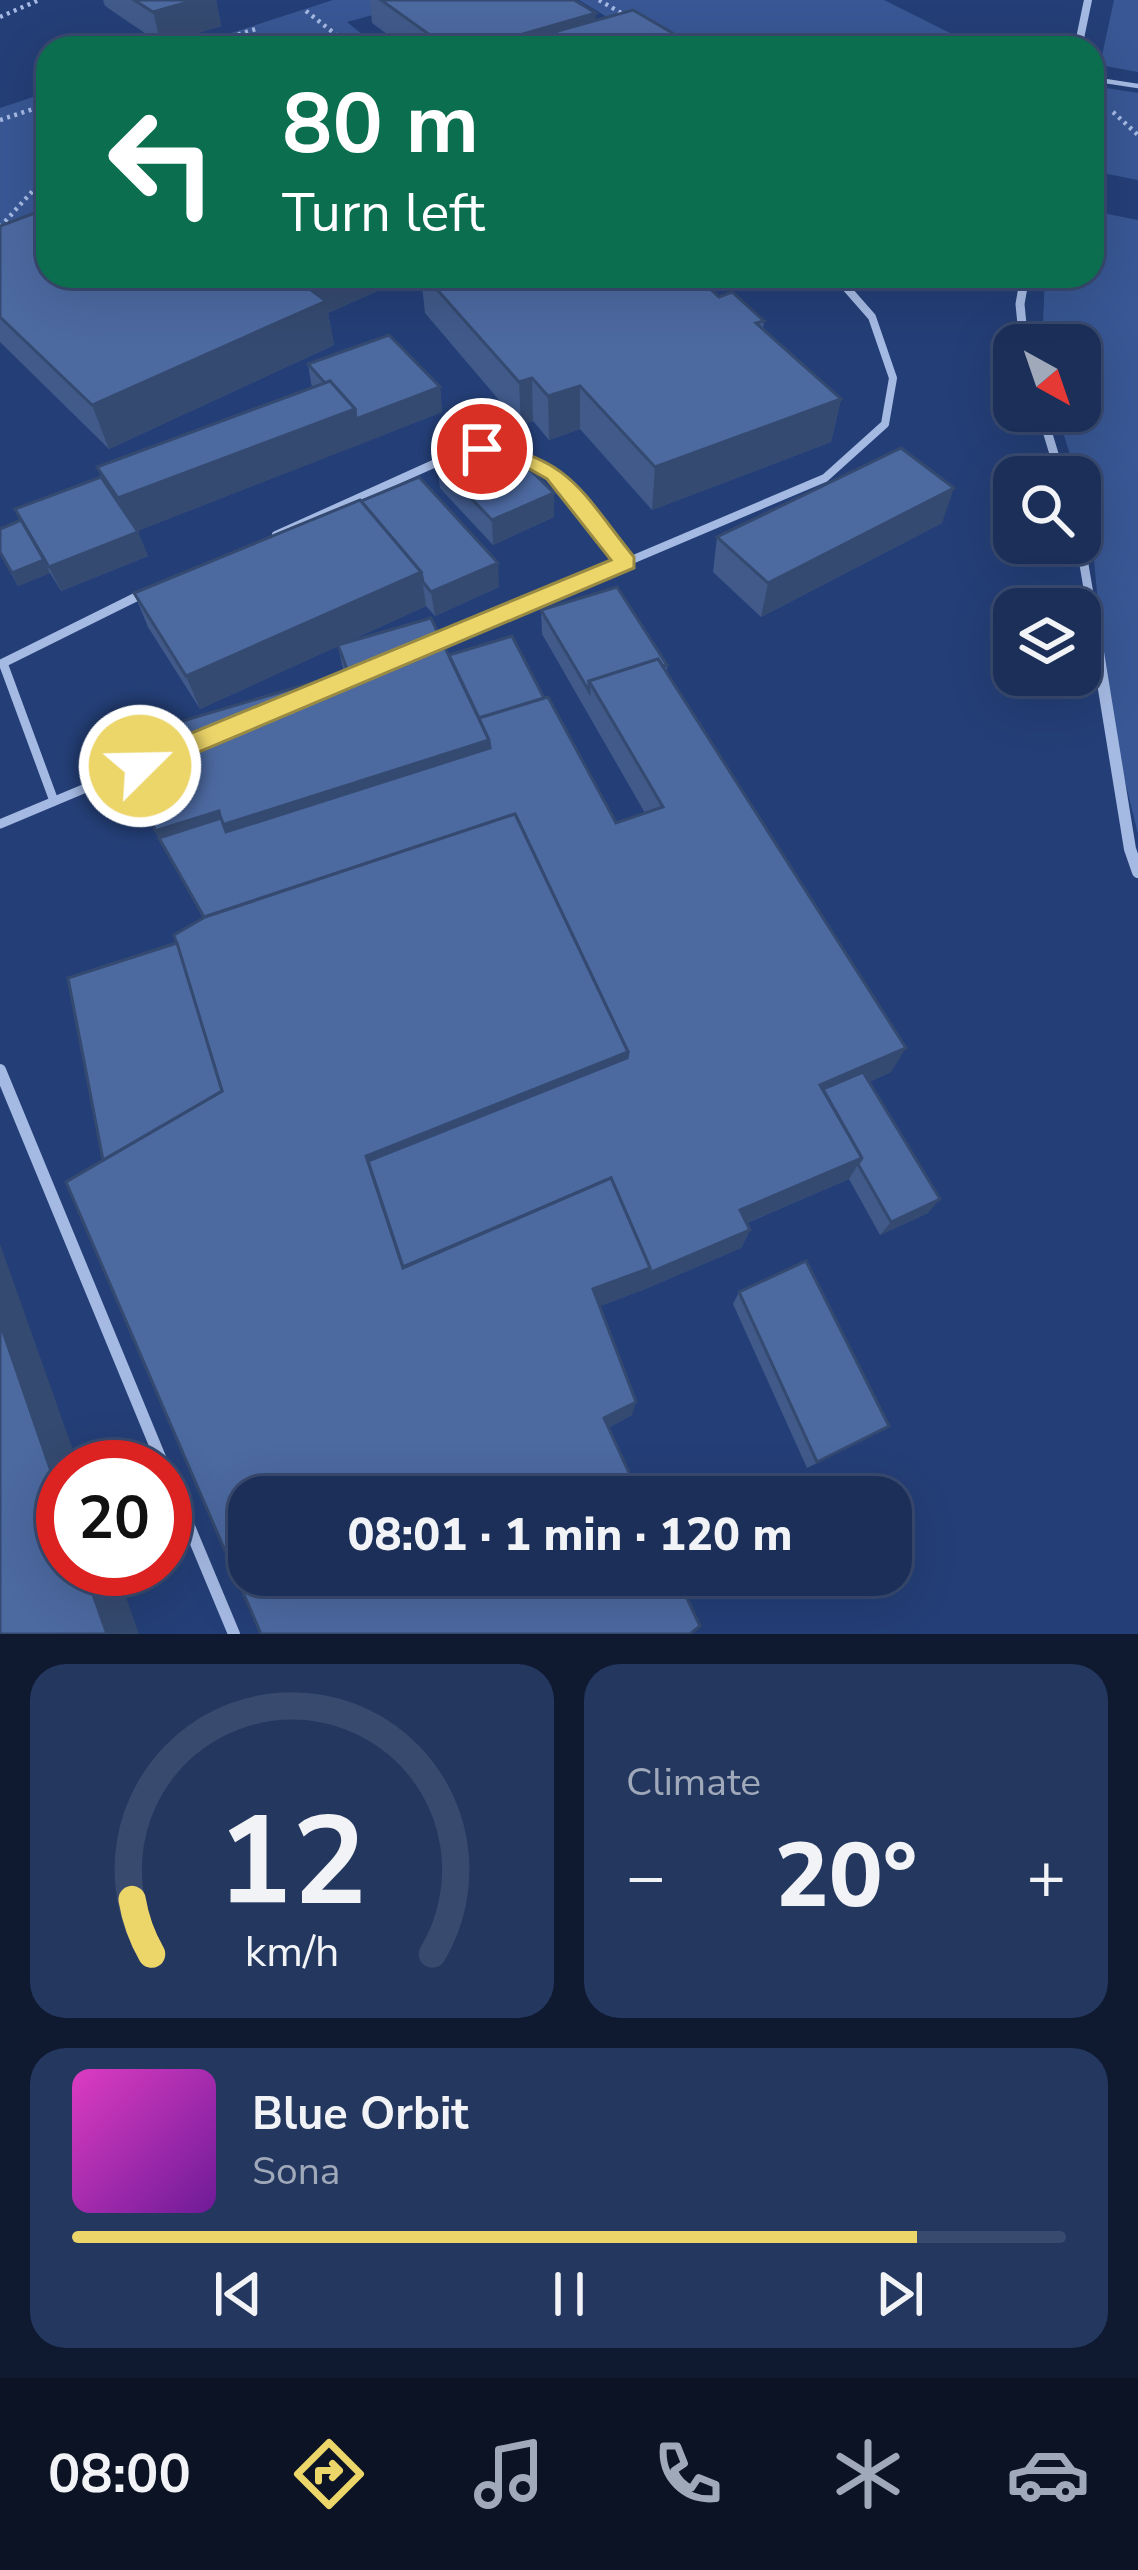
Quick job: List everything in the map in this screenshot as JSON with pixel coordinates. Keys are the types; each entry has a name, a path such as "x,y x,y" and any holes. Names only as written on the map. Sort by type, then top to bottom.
{"street":[{"path":"1080,36 1088,0"},
{"path":"1022,324 1023,288"},
{"path":"1084,564 1130,849 1138,872"}],"lane":[{"path":"1104,81 1138,86"},
{"path":"422,650 825,478 885,424 893,378 872,316 847,288"},
{"path":"264,540 460,452 502,450 554,474 626,563"},
{"path":"54,801 3,663 155,588"},
{"path":"0,824 162,757"},
{"path":"0,1070 153,1440"},
{"path":"192,1533 234,1634"}],"path":[{"path":"0,17 39,0"},
{"path":"599,0 639,24"},
{"path":"305,11 337,36"},
{"path":"232,36 256,28"},
{"path":"0,120 36,108"},
{"path":"0,227 36,187"}],"shaded area":[{"path":"333,0 428,0 347,22 364,36 222,36"},
{"path":"579,0 884,0 956,36 638,36"},
{"path":"1114,0 1138,0 1138,72 1104,66"},
{"path":"1104,88 1138,93 1138,180 1104,173"},
{"path":"36,96 36,252 0,266 0,108"},
{"path":"1104,213 1138,220 1138,834 1108,712 1101,588 1097,588 1094,564 1101,564 1101,456 1071,456 1063,432 1101,432 1101,324 1043,324 1044,288 1104,288"}],"building":[{"path":"134,0 195,0 153,12"},
{"path":"381,0 574,0 596,13 516,36 431,36"},
{"path":"633,10 678,36 560,36 554,32"},
{"path":"36,212 36,288 308,288 326,301 92,405 0,317 0,226"},
{"path":"436,288 709,288 719,297 732,292 764,321 756,323 841,399 655,467 580,386 548,396 532,378 519,382"},
{"path":"389,335 440,387 356,419 355,409 308,364"},
{"path":"330,381 355,409 118,498 97,467"},
{"path":"497,438 554,493 492,520 437,463"},
{"path":"901,448 954,488 768,583 717,537"},
{"path":"101,477 138,532 49,567 15,509"},
{"path":"419,477 498,563 431,592 421,572 361,501"},
{"path":"360,500 421,572 186,676 134,593"},
{"path":"21,520 44,560 12,573 0,552 0,529"},
{"path":"617,587 667,665 658,659 589,681 589,691 541,610"},
{"path":"431,618 489,740 222,825 219,811 155,831 132,736 348,672 338,645"},
{"path":"512,636 544,698 479,718 449,655"},
{"path":"658,659 906,1048 820,1085 862,1158 740,1210 750,1230 649,1273 611,1178 403,1267 368,1161 627,1058 515,814 204,917 159,838 221,818 226,832 490,748 479,718 548,697 616,823 663,807 589,681"},
{"path":"515,814 628,1052 366,1156 403,1268 611,1178 650,1268 593,1289 636,1402 604,1418 630,1476 228,1476 228,1558 192,1474 192,1440 177,1440 66,1182 222,1091 174,935 205,917"},
{"path":"177,943 222,1091 103,1160 68,978"},
{"path":"863,1072 940,1199 891,1222 823,1089"},
{"path":"806,1261 889,1426 817,1462 739,1292"},
{"path":"0,1323 40,1440 36,1440 36,1596 94,1596 107,1634 0,1634"},
{"path":"245,1596 686,1596 700,1626 690,1634 261,1634"}],"route":[{"path":"140,766 626,563 554,474 523,457 482,449"}]}
